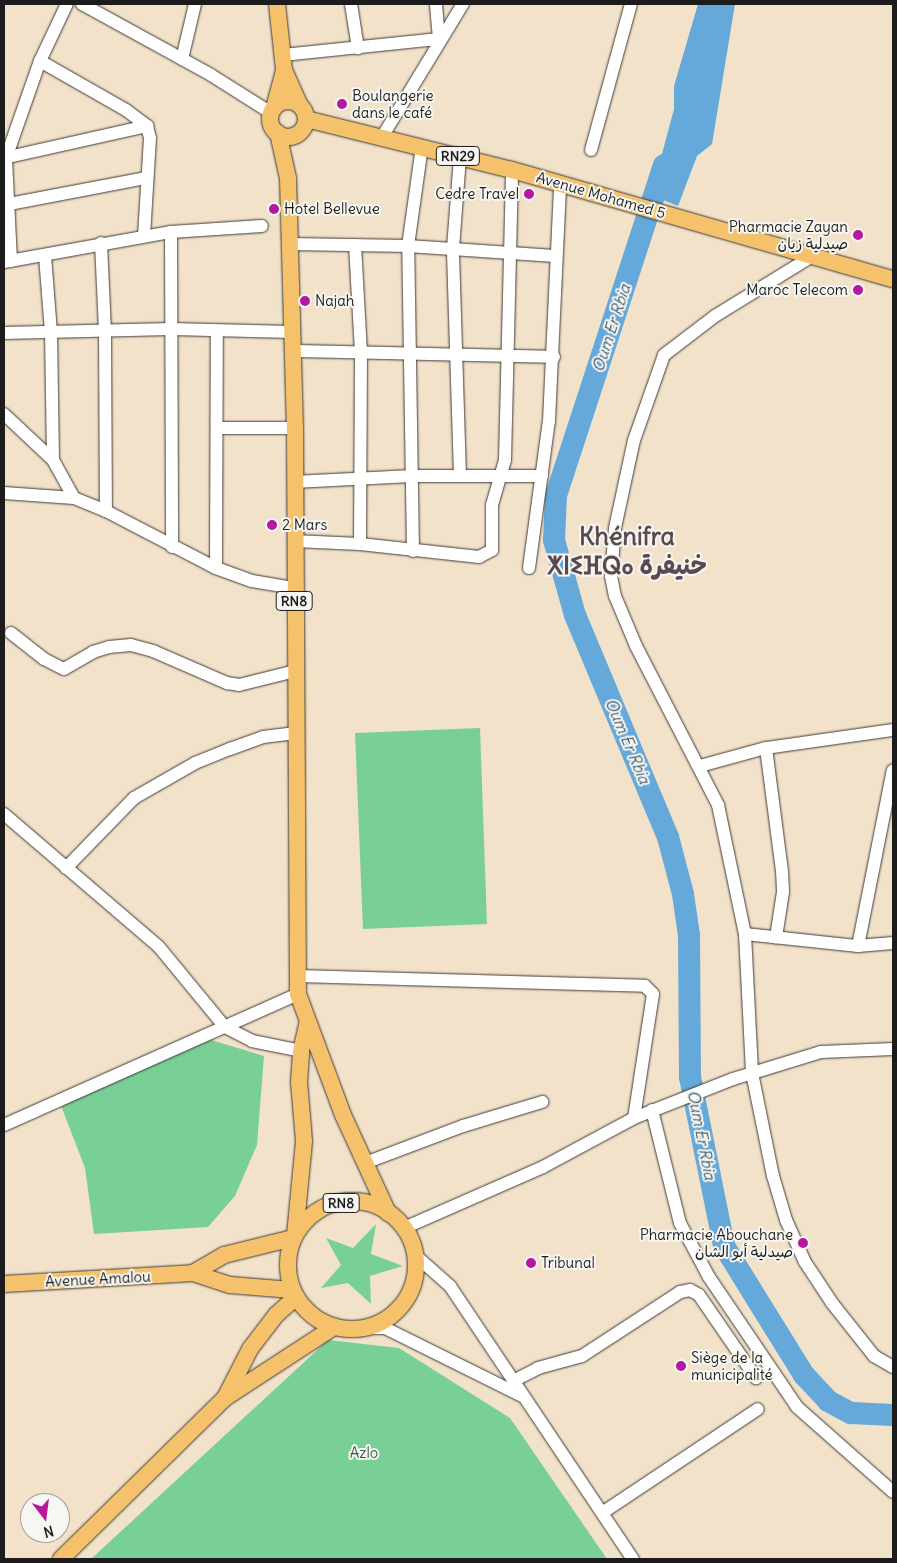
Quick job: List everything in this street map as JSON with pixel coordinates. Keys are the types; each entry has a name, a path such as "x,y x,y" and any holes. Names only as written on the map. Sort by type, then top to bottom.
{"main road":[{"path":"277,4 284,62 301,119"},
{"path":"284,62 272,111 271,124 278,133 288,137 301,119"},
{"path":"272,111 283,102 301,119"},
{"name":"Avenue Mohamed 5","path":"301,119 382,136 512,170 744,234 893,279"},
{"name":"RN8","path":"288,178 301,119"},
{"name":"RN8","path":"278,133 288,178 295,428 294,588 298,994 307,1024 388,1213"},
{"name":"RN8","path":"294,1237 319,1210 336,1203 372,1205 388,1213 404,1228 415,1255 415,1275 409,1294 386,1318 362,1328 334,1327 312,1315 294,1294 287,1269 294,1237 304,1141 299,1082 301,1051 307,1024"},
{"path":"192,1273 224,1255 294,1237"},
{"path":"192,1273 230,1285 294,1294"},
{"name":"Avenue Amalou","path":"4,1284 192,1273"},
{"path":"225,1398 250,1349 294,1294"},
{"path":"61,1559 225,1398 334,1327"}],"street":[{"path":"67,4 40,61 5,158 7,261 45,256 101,243 171,232 262,226"},
{"path":"82,4 272,111"},
{"path":"182,59 195,4"},
{"path":"351,4 358,48"},
{"path":"436,4 439,39"},
{"path":"382,136 439,39 464,4"},
{"path":"591,150 631,4"},
{"path":"284,62 358,48 439,39"},
{"path":"40,61 126,110 147,126 150,138 146,178 144,236"},
{"path":"5,158 147,126"},
{"path":"412,551 408,246 422,146"},
{"path":"460,157 453,248 458,354 460,476"},
{"path":"294,541 360,544 479,557 489,553 494,545 492,505 505,460 508,252 512,170"},
{"path":"6,205 146,178"},
{"path":"529,568 542,476 554,357 556,256 560,184"},
{"path":"171,232 172,547"},
{"path":"101,243 105,332 106,510"},
{"path":"290,244 453,248 556,256"},
{"path":"356,245 361,353 362,480 360,544"},
{"path":"814,255 772,278 670,348 659,366 634,440 615,528 611,576 615,596 636,646 700,766 724,824 735,897 746,934 752,1072 773,1176 786,1220 805,1262 832,1303 874,1356 893,1367"},
{"path":"45,256 51,332 52,460"},
{"path":"4,334 171,329 217,332 292,332"},
{"path":"216,568 217,332"},
{"path":"293,351 410,352 554,357"},
{"path":"4,414 52,460 74,498"},
{"path":"217,428 295,428"},
{"path":"294,482 412,476 542,476"},
{"path":"4,493 74,498 106,510 172,547 216,568 252,581 294,588"},
{"path":"11,633 49,662 64,669 101,649 131,645 153,651 226,683 239,685 295,671"},
{"path":"700,766 766,748 893,730"},
{"path":"66,868 134,798 195,764 230,749 263,737 296,733"},
{"path":"766,748 782,870 782,892 776,937"},
{"path":"858,946 893,770"},
{"path":"4,814 158,947 225,1026 252,1041 301,1051"},
{"path":"746,934 858,946 893,943"},
{"path":"297,976 646,986 653,994 634,1118"},
{"path":"4,1125 298,994"},
{"path":"404,1228 543,1167 656,1108 752,1072 821,1052 893,1049"},
{"path":"365,1163 455,1129 542,1102"},
{"path":"656,1108 680,1224 709,1278 797,1406 893,1492"},
{"path":"415,1255 450,1286 632,1559"},
{"path":"513,1381 538,1368 582,1356 680,1292 690,1290 699,1295 756,1378"},
{"path":"362,1328 385,1328 526,1398"},
{"path":"602,1513 758,1409"}],"green space":[{"path":"480,728 487,924 363,929 355,733"},
{"path":"211,1040 264,1056 257,1145 235,1196 208,1227 94,1234 85,1168 60,1103"},
{"path":"376,1224 371,1254 403,1266 370,1276 371,1304 348,1283 321,1288 341,1265 326,1238 353,1248"},
{"name":"Azlo","path":"328,1340 399,1348 510,1418 607,1559 91,1559"}],"water":[{"path":"698,4 735,4 712,144 697,156 678,206 651,195 674,109 674,86"}],"waterway":[{"name":"Oum Er Rbia","path":"664,165 556,495 554,540 575,615 668,837 683,894 689,935 690,1077 724,1246 804,1375 828,1401 851,1413 893,1415"}],"place":[{"name":"Boulangerie dans le café","path":"342,104"},
{"name":"Cedre Travel","path":"529,194"},
{"name":"Hotel Bellevue","path":"274,209"},
{"name":"Pharmacie Zayan صيدلية زيان","path":"858,235"},
{"name":"Maroc Telecom","path":"858,290"},
{"name":"Najah","path":"305,301"},
{"name":"2 Mars","path":"272,525"},
{"name":"Pharmacie Abouchane صيدلية أبو الشان","path":"803,1243"},
{"name":"Tribunal","path":"531,1263"},
{"name":"Siège de la municipalité","path":"681,1366"}],"district":[{"name":"Khénifra ⵅⵏⵉⴼⵕⴰ خنيفرة","path":"627,552"}]}
